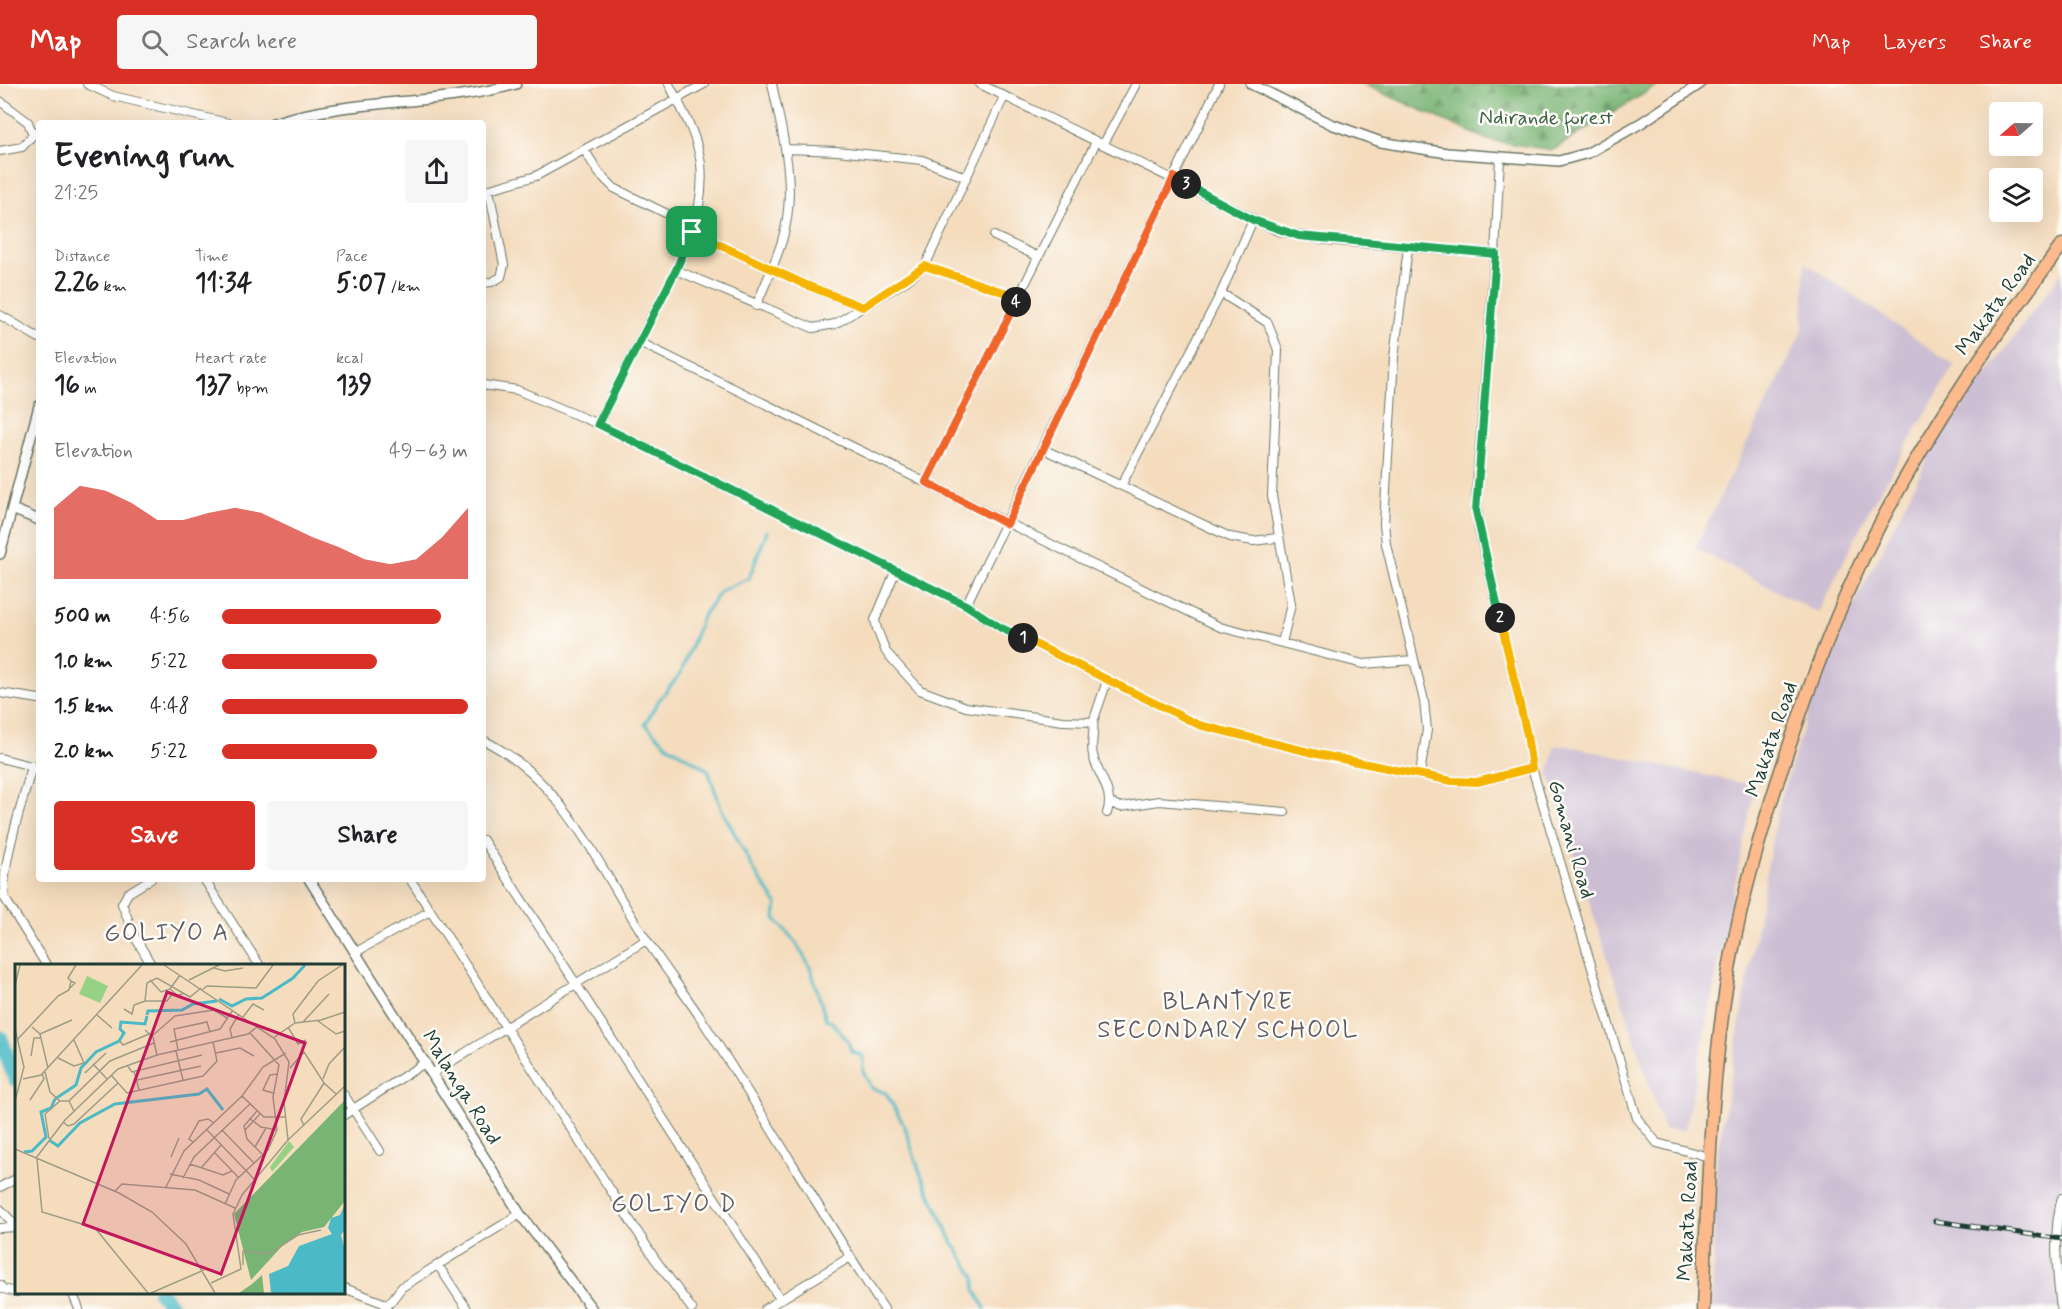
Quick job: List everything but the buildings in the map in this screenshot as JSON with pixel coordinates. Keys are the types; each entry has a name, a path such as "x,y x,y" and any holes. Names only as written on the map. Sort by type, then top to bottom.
{"main road":[{"name":"Makata Road","path":"1703,1309 1709,1157 1722,1023 1738,923 1769,805 1816,669 1878,526 1924,444 1985,348 2062,245"}],"street":[{"path":"87,84 113,96 215,120"},
{"path":"284,120 316,111 471,94 516,84"},
{"path":"598,424 676,270 693,229 701,197 697,143 669,84"},
{"path":"486,283 501,277 504,265 486,190 536,176 704,84"},
{"path":"756,306 772,268 787,220 789,186 786,149 772,84"},
{"path":"980,84 1174,177 1253,220 1299,236 1408,248 1496,254"},
{"path":"926,482 1018,297 1099,143 1136,84"},
{"path":"966,605 1044,449 1218,84"},
{"path":"1251,84 1330,124 1381,142 1418,150 1500,158 1559,160 1588,153 1641,123 1700,84"},
{"path":"676,270 756,306 813,328 835,324 925,266 1004,97"},
{"path":"0,101 28,122 33,135 22,147 0,151"},
{"path":"786,149 847,151 922,160 965,177"},
{"path":"585,151 606,183 772,268 863,307"},
{"name":"Gomani Road","path":"1500,158 1496,254 1476,511 1527,735 1532,768 1637,1118 1657,1143 1709,1157"},
{"path":"1122,484 1221,293 1253,220"},
{"path":"994,236 1039,257"},
{"path":"1408,248 1394,357 1384,523 1386,544 1424,701 1427,730 1420,773"},
{"path":"925,266 1018,297"},
{"path":"1221,293 1268,323 1278,350 1272,496 1291,604 1282,644"},
{"path":"0,315 36,336"},
{"path":"639,342 1220,627 1363,664 1414,660"},
{"path":"486,385 517,390 598,424 966,605 1001,628 1199,725 1317,754 1452,781 1477,782 1532,768"},
{"path":"0,554 36,417"},
{"path":"1044,449 1230,537 1253,540 1278,538"},
{"path":"12,509 36,519"},
{"path":"896,570 875,620 886,652 920,690 966,707 1063,721 1093,722"},
{"path":"1107,681 1093,722 1093,756 1110,803 1107,813"},
{"path":"0,693 36,699"},
{"path":"486,741 504,750 553,794 604,868 646,940 702,1021 884,1309"},
{"path":"0,758 36,767 13,840 3,886 4,897 46,964"},
{"path":"1110,803 1121,807 1159,801 1285,812"},
{"path":"486,845 780,1299"},
{"path":"146,882 128,893 122,904 135,938 151,964"},
{"path":"206,882 259,964"},
{"name":"Malanga Road","path":"311,882 520,1214 592,1309"},
{"path":"412,882 655,1259 692,1309"},
{"path":"356,952 430,911"},
{"path":"433,1074 646,940"},
{"path":"345,1114 426,1062"},
{"path":"345,1097 380,1151"},
{"path":"0,1187 15,1180"},
{"path":"2061,1309 2058,1215 2062,1198"},
{"path":"0,1209 15,1225"},
{"path":"345,1288 386,1307 402,1287 520,1214"},
{"path":"0,1228 15,1226"},
{"path":"765,1309 850,1257"},
{"path":"438,1265 467,1309"},
{"path":"0,1286 15,1292"},
{"path":"72,1294 79,1309"}],"shaded area":[{"path":"1805,262 1954,365 1868,512 1818,613 1695,548 1803,330"},
{"path":"2062,272 2062,1309 1712,1309 1716,1159 1778,807 1823,667 1934,446"},
{"path":"1564,745 1755,786 1685,1130 1664,1130 1587,895 1549,772 1555,746"}],"green space":[{"name":"Ndirande forest","path":"1363,84 1659,84 1553,150 1488,140"}],"waterway":[{"path":"767,531 749,578 721,591 702,617 681,673 659,700 645,724 667,745 708,770 721,808 755,872 777,904 775,918 796,943 810,967 826,1019 832,1022 848,1041 851,1051 863,1056 863,1071 871,1088 886,1093 904,1125 920,1173 953,1243 975,1277 975,1289 985,1309"},
{"path":"0,1038 15,1076"},
{"path":"162,1294 173,1309"}],"railway":[{"path":"1935,1221 2062,1239"}],"district":[{"name":"GOLIYO A","path":"167,932"},
{"name":"BLANTYRE SECONDARY SCHOOL","path":"1228,1015"},
{"name":"GOLIYO D","path":"674,1203"}],"route":[{"path":"1174,177 1278,231 1326,240 1496,254 1476,511 1527,735 1532,768 1508,776 1477,782 1452,781 1317,754 1199,725 1001,628 966,605 754,503 598,424 676,270 692,232 806,285 863,307 906,281 925,266 1018,297 926,482 1007,524 1174,177"}]}
